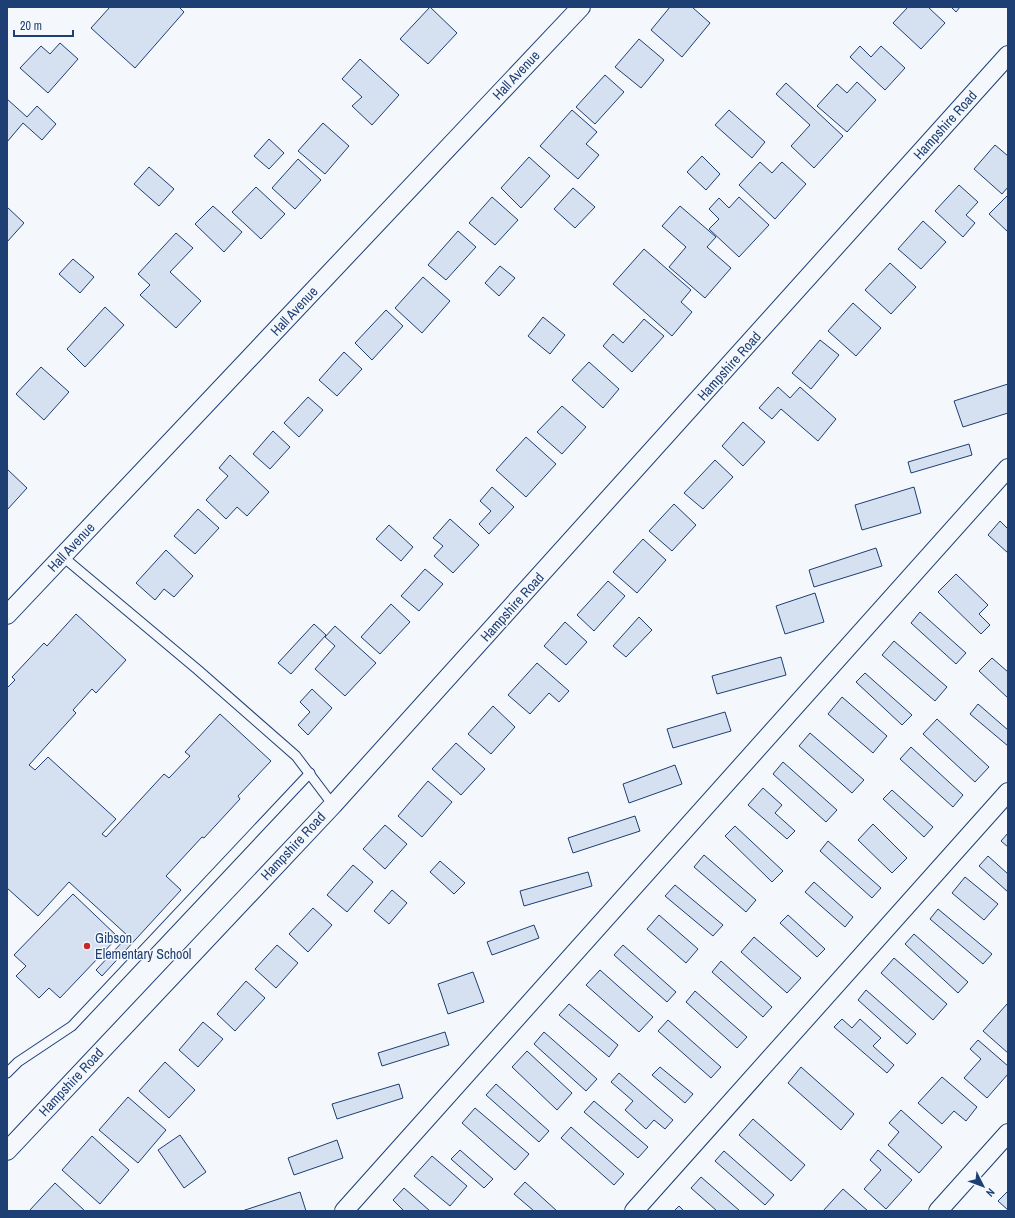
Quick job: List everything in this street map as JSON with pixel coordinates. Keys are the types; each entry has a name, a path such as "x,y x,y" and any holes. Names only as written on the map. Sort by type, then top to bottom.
{"street":[{"name":"Hall Avenue","path":"7,615 581,7"},
{"name":"Hampshire Road","path":"7,1151 333,805 1008,55"},
{"path":"344,1211 1008,468"},
{"path":"634,1211 1008,792"},
{"path":"938,1211 1008,1133"}],"lane":[{"path":"62,556 279,740 296,756 333,805"},
{"path":"7,1073 18,1062 72,1026 310,773"}],"building":[{"path":"110,7 179,7 184,12 135,68 91,28"},
{"path":"430,7 457,33 428,64 400,39"},
{"path":"670,7 692,7 710,23 682,57 651,30"},
{"path":"908,7 928,7 945,23 921,49 893,23"},
{"path":"951,7 960,7 956,12"},
{"path":"639,39 664,60 641,88 615,67"},
{"path":"60,43 78,59 48,93 20,68 41,46 50,54"},
{"path":"860,46 871,57 881,46 905,68 885,90 850,57"},
{"path":"360,59 399,95 372,125 352,106 362,97 342,79"},
{"path":"605,75 624,92 595,124 576,107"},
{"path":"857,82 876,100 847,132 817,106 837,84 847,93"},
{"path":"786,83 843,136 814,168 791,146 810,125 776,94"},
{"path":"7,99 27,117 37,106 56,124 42,140 23,123 7,142"},
{"path":"572,110 597,132 586,144 599,155 578,179 540,146"},
{"path":"729,110 765,142 752,158 715,125"},
{"path":"323,123 349,146 325,174 298,151"},
{"path":"269,139 284,153 269,169 254,156"},
{"path":"995,145 1008,156 1008,187 1002,194 974,169"},
{"path":"702,156 720,174 706,190 687,172"},
{"path":"529,157 550,176 521,208 501,188"},
{"path":"298,159 321,180 295,209 272,188"},
{"path":"760,162 772,173 782,162 806,184 775,219 739,185"},
{"path":"149,167 174,189 159,206 134,184"},
{"path":"959,185 978,202 966,215 975,223 963,237 935,211"},
{"path":"256,187 285,214 261,239 232,212"},
{"path":"573,188 595,207 575,228 554,209"},
{"path":"1008,195 1008,232 989,214"},
{"path":"492,197 518,220 495,245 469,223"},
{"path":"739,197 769,225 739,257 709,229 719,219 709,209 719,198 729,208"},
{"path":"213,206 242,232 224,252 195,224"},
{"path":"680,206 716,237 707,247 731,268 705,298 669,267 686,247 662,226"},
{"path":"7,207 24,223 7,242"},
{"path":"923,221 946,242 921,269 898,249"},
{"path":"458,231 476,247 446,280 428,265"},
{"path":"176,233 193,248 170,272 201,301 176,328 140,295 150,285 138,274"},
{"path":"644,249 691,290 681,302 692,312 672,336 613,284"},
{"path":"73,259 94,277 80,293 59,274"},
{"path":"890,263 916,287 891,314 865,290"},
{"path":"500,266 515,278 499,296 485,283"},
{"path":"423,277 450,301 422,333 395,308"},
{"path":"853,303 881,328 856,356 828,331"},
{"path":"105,307 124,325 85,367 67,349"},
{"path":"386,310 403,326 372,360 355,343"},
{"path":"543,317 565,335 550,354 528,336"},
{"path":"644,319 664,336 632,372 603,346 613,334 623,343"},
{"path":"820,340 839,355 811,389 792,373"},
{"path":"344,352 362,369 337,396 319,380"},
{"path":"589,362 619,389 603,408 572,380"},
{"path":"41,367 69,392 44,420 16,394"},
{"path":"1008,384 1008,413 963,427 954,401"},
{"path":"778,387 790,398 800,387 836,419 818,441 781,409 772,419 759,408"},
{"path":"308,397 323,410 299,437 284,423"},
{"path":"562,406 586,427 562,454 537,432"},
{"path":"743,422 765,442 743,466 722,446"},
{"path":"273,431 290,447 270,469 253,454"},
{"path":"526,437 556,464 526,497 496,470"},
{"path":"969,444 972,455 911,473 908,462"},
{"path":"230,455 269,492 247,516 237,507 226,519 206,500 228,476 219,468"},
{"path":"715,460 733,477 703,509 684,493"},
{"path":"7,469 27,488 7,510"},
{"path":"492,487 514,507 489,534 479,524 491,511 480,501"},
{"path":"914,487 921,513 862,530 855,505"},
{"path":"674,504 696,525 672,551 649,531"},
{"path":"198,509 219,528 195,554 174,536"},
{"path":"450,519 479,545 453,573 434,556 443,546 433,538"},
{"path":"1000,521 1008,529 1008,553 988,535"},
{"path":"389,525 413,547 401,561 376,539"},
{"path":"643,539 666,560 637,593 613,572"},
{"path":"876,548 882,566 814,587 809,570"},
{"path":"166,550 193,576 174,597 164,589 155,600 136,583"},
{"path":"425,569 443,584 419,611 401,596"},
{"path":"956,574 988,605 979,614 990,625 981,634 938,592"},
{"path":"608,581 625,596 594,631 577,615"},
{"path":"815,593 824,622 785,634 776,606"},
{"path":"391,604 410,622 380,654 361,637"},
{"path":"920,612 966,653 956,664 911,623"},
{"path":"76,614 126,660 96,693 92,689 73,710 76,713 29,765 35,770 48,757 116,819 102,834 106,837 164,774 169,778 190,756 185,752 220,714 271,761 238,796 240,799 166,876 181,890 102,976 96,970 128,936 69,882 38,916 7,888 7,688 15,680 12,677 44,643 47,646"},
{"path":"639,617 652,630 626,657 613,646"},
{"path":"565,622 587,642 566,665 544,646"},
{"path":"314,624 326,635 291,674 278,663"},
{"path":"335,626 376,663 345,696 315,669 335,646 325,637"},
{"path":"894,641 947,687 935,701 882,655"},
{"path":"781,657 786,675 717,694 712,676"},
{"path":"992,658 1008,672 1008,698 979,671"},
{"path":"537,663 569,691 559,702 549,693 530,714 508,695"},
{"path":"865,673 912,715 902,725 856,682"},
{"path":"312,689 332,708 308,735 298,725 310,712 300,702"},
{"path":"842,697 887,736 873,753 828,714"},
{"path":"978,704 1008,730 1008,746 970,714"},
{"path":"493,706 515,727 491,754 468,734"},
{"path":"725,712 731,731 673,748 667,729"},
{"path":"937,719 989,767 975,782 923,734"},
{"path":"810,733 864,780 852,793 799,746"},
{"path":"456,743 485,769 461,795 432,769"},
{"path":"911,747 963,795 953,807 900,759"},
{"path":"783,762 837,810 826,822 773,774"},
{"path":"675,765 682,784 629,803 623,784"},
{"path":"428,781 452,802 422,837 398,816"},
{"path":"763,788 782,805 775,813 795,831 787,839 748,805"},
{"path":"892,790 933,827 924,837 883,799"},
{"path":"635,816 640,831 573,853 568,838"},
{"path":"873,824 907,858 892,873 858,840"},
{"path":"385,825 407,844 385,869 363,849"},
{"path":"735,826 783,871 772,882 725,836"},
{"path":"1008,833 1008,847 1001,841"},
{"path":"828,841 881,888 872,898 820,851"},
{"path":"704,855 756,900 746,912 694,867"},
{"path":"988,856 1008,874 1008,892 979,866"},
{"path":"440,861 465,883 454,894 430,872"},
{"path":"353,865 373,882 347,912 327,895"},
{"path":"588,872 592,886 524,906 520,891"},
{"path":"965,877 998,904 984,920 952,893"},
{"path":"814,882 853,917 845,927 805,892"},
{"path":"675,885 723,925 713,936 665,896"},
{"path":"392,890 407,903 389,924 374,911"},
{"path":"73,894 118,937 60,998 49,988 39,998 16,976 26,966 14,955"},
{"path":"313,908 332,925 308,952 289,934"},
{"path":"938,909 992,954 983,964 930,919"},
{"path":"659,915 698,949 686,963 647,929"},
{"path":"788,915 825,949 817,957 780,923"},
{"path":"534,925 539,938 492,955 487,942"},
{"path":"914,934 968,982 958,993 905,944"},
{"path":"754,937 801,978 787,993 741,952"},
{"path":"277,945 298,963 276,988 255,969"},
{"path":"623,945 676,992 667,1002 614,955"},
{"path":"894,958 947,1004 933,1020 881,973"},
{"path":"721,961 772,1007 763,1017 712,972"},
{"path":"600,970 653,1017 639,1032 586,985"},
{"path":"473,972 484,1002 448,1014 438,984"},
{"path":"246,981 265,998 235,1031 217,1014"},
{"path":"866,990 916,1034 907,1044 858,1000"},
{"path":"695,991 747,1037 737,1048 686,1002"},
{"path":"569,1004 618,1045 609,1057 559,1015"},
{"path":"1007,1004 1008,1005 1008,1053 983,1031"},
{"path":"842,1019 852,1028 860,1019 881,1038 873,1046 894,1065 887,1073 834,1027"},
{"path":"668,1020 721,1067 711,1078 658,1031"},
{"path":"203,1022 223,1039 198,1067 179,1050"},
{"path":"445,1032 449,1045 382,1066 378,1053"},
{"path":"544,1032 597,1079 586,1091 534,1044"},
{"path":"978,1040 1008,1066 1008,1074 987,1098 964,1078 981,1059 970,1049"},
{"path":"527,1051 572,1093 557,1110 512,1067"},
{"path":"165,1062 195,1090 169,1118 139,1091"},
{"path":"660,1067 693,1094 685,1103 652,1075"},
{"path":"801,1067 854,1114 841,1130 788,1083"},
{"path":"619,1073 673,1120 665,1129 654,1120 646,1129 625,1110 633,1101 611,1082"},
{"path":"942,1077 977,1107 966,1121 954,1111 942,1124 918,1103"},
{"path":"399,1084 403,1098 337,1119 332,1104"},
{"path":"496,1084 549,1131 539,1142 486,1095"},
{"path":"128,1097 166,1130 138,1163 99,1130"},
{"path":"594,1101 648,1147 638,1158 584,1112"},
{"path":"475,1108 529,1154 515,1170 462,1123"},
{"path":"901,1110 942,1147 919,1173 888,1145 899,1132 889,1123"},
{"path":"753,1119 805,1165 791,1181 739,1135"},
{"path":"571,1127 624,1174 614,1185 561,1138"},
{"path":"180,1135 206,1172 184,1188 158,1150"},
{"path":"92,1136 129,1170 100,1204 62,1170"},
{"path":"337,1140 343,1158 294,1175 288,1158"},
{"path":"460,1150 493,1179 484,1188 451,1159"},
{"path":"878,1150 912,1180 886,1209 864,1189 881,1170 870,1160"},
{"path":"724,1151 774,1195 765,1205 715,1161"},
{"path":"432,1156 467,1186 450,1206 414,1176"},
{"path":"701,1177 740,1211 717,1211 691,1188"},
{"path":"525,1182 557,1211 534,1211 514,1194"},
{"path":"55,1183 85,1211 29,1211"},
{"path":"404,1188 430,1211 404,1211 393,1200"},
{"path":"843,1189 868,1211 823,1211"},
{"path":"1008,1191 1008,1210 998,1201"},
{"path":"300,1192 306,1211 242,1211"},
{"path":"679,1206 684,1211 674,1211"}],"place":[{"name":"Gibson Elementary School","path":"87,946"}]}
